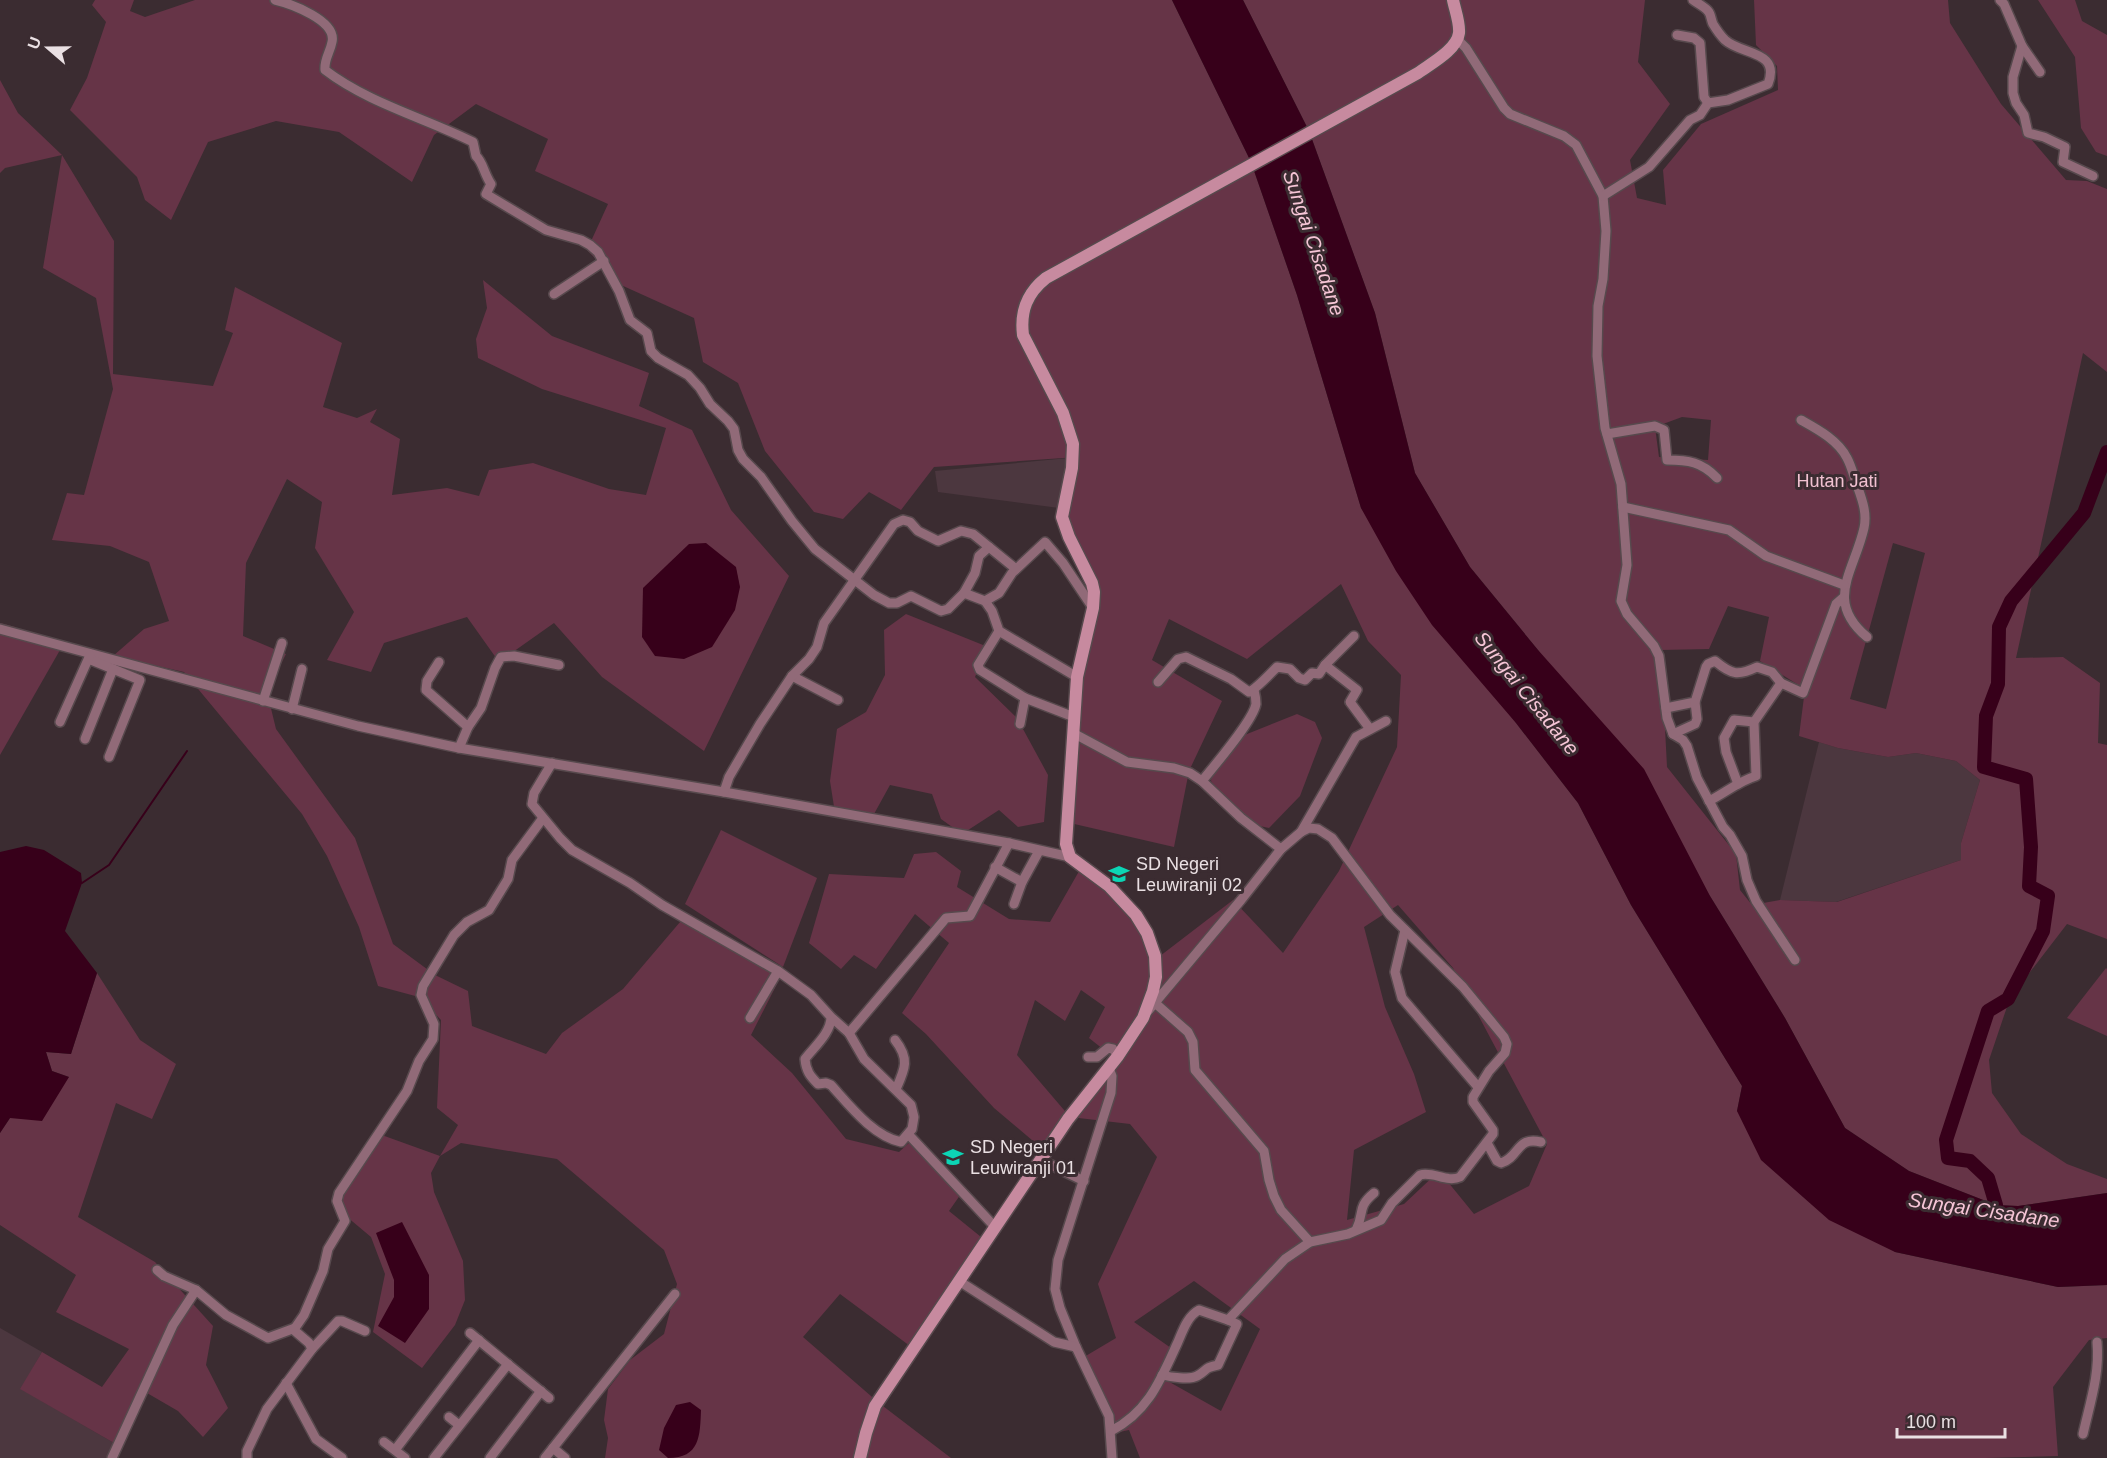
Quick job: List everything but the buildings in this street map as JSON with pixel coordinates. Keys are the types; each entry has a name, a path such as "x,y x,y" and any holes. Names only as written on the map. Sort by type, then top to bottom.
{"main road":[{"path":"860,1458 875,1406 1068,1119 1118,1056 1143,1018 1154,991 1155,956 1147,933 1136,915 1109,886 1070,857 1066,844 1077,677 1093,608 1094,592 1062,517 1072,468 1072,444 1064,413 1023,335 1021,322 1023,311 1035,286 1046,278 1418,73 1447,51 1457,39 1459,24 1453,0"}],"street":[{"path":"275,0 317,18 332,32 332,42 324,62 325,70 374,98 473,142 484,175 491,184 486,194 546,230 590,245 604,261 630,320 647,333 651,351 658,358 688,375 710,404 734,429 738,450 743,459 761,477 815,549 874,595 889,603 897,603 911,596 942,611 948,609 964,593 975,573 979,556 989,547"},
{"path":"1603,196 1649,167 1708,103 1728,100 1765,87 1771,76 1768,64 1756,52 1734,46 1724,39 1714,25 1709,11 1693,0"},
{"path":"1709,11 1713,0"},
{"path":"2000,0 2004,4 2022,46 2040,72"},
{"path":"1677,35 1694,38 1700,43 1704,97 1708,103"},
{"path":"1457,39 1466,48 1510,114 1564,136 1576,145 1603,196 1606,231 1604,279 1598,306 1597,356 1607,434 1621,484 1627,565 1621,601 1626,614 1659,656 1667,718 1672,734 1683,740 1687,746 1697,778 1742,856 1747,880 1756,901 1795,960"},
{"path":"2022,46 2013,77 2013,93 2024,115 2028,133 2066,147 2064,162 2093,176"},
{"path":"554,294 604,261"},
{"path":"1801,420 1826,435 1846,456 1865,508 1864,528 1844,585 1844,597 1850,619 1855,627 1867,637"},
{"path":"1607,434 1655,426 1664,430 1667,459 1690,460 1708,469 1717,478"},
{"path":"1623,507 1729,530 1766,555 1844,585"},
{"path":"724,792 729,777 755,733 792,676 817,647 824,622 894,524 903,520 910,522 918,531 938,542 961,531 973,534 1016,569"},
{"path":"984,601 999,593 1016,569 1045,542 1063,563 1093,608"},
{"path":"964,593 984,601 992,611 999,631 1077,677"},
{"path":"1672,734 1695,724 1697,719 1695,702 1708,663 1715,662 1727,671 1742,674 1757,667 1772,672 1781,683 1803,693 1836,604 1844,597"},
{"path":"0,629 89,657 358,726 459,748 724,792 1009,843 1070,857"},
{"path":"999,631 978,665 980,670 1025,698 1074,717"},
{"path":"1202,781 1254,710 1256,702 1254,690 1257,684 1277,668 1290,669 1299,678 1305,680 1312,673 1319,674 1354,636"},
{"path":"263,701 282,643"},
{"path":"459,748 468,727 481,708 501,657 514,656 559,665"},
{"path":"89,657 140,680 109,757"},
{"path":"60,722 89,657"},
{"path":"1158,682 1178,659 1186,657 1231,679 1249,692 1254,690"},
{"path":"439,662 427,681 426,690 468,727"},
{"path":"1325,665 1357,690 1350,702 1370,729"},
{"path":"85,739 113,669"},
{"path":"292,709 302,669"},
{"path":"792,676 838,700"},
{"path":"1709,801 1726,793 1743,780 1756,776 1754,722 1781,683"},
{"path":"1020,724 1025,698"},
{"path":"1666,708 1695,702"},
{"path":"1738,784 1726,752 1724,738 1734,720 1754,722"},
{"path":"1301,832 1356,736 1386,721"},
{"path":"1073,733 1127,762 1174,768 1190,773 1202,781 1241,818 1281,849"},
{"path":"552,763 532,804 572,850 630,883 662,905 778,971 811,995 849,1033 864,1059 896,1089 913,1110 914,1117 909,1135 901,1142 889,1140 861,1119 831,1085 818,1084 806,1069 805,1059 826,1033 831,1017"},
{"path":"157,1270 164,1276 196,1290 226,1315 268,1338 295,1328 304,1315 323,1271 328,1249 345,1221 337,1201 339,1193 407,1091 419,1060 433,1039 434,1024 421,995 423,986 454,935 466,922 489,910 508,879 512,860 543,818"},
{"path":"1143,1018 1281,849 1309,828 1318,829 1332,838 1390,915 1463,987 1504,1037 1507,1044 1505,1053 1478,1087 1473,1097 1473,1102 1493,1130 1493,1134 1460,1177 1454,1179 1420,1175 1392,1203 1381,1220 1348,1234 1310,1242 1285,1259 1228,1320"},
{"path":"849,1033 946,918 970,916 1009,843"},
{"path":"1014,904 1022,882 1039,851"},
{"path":"995,867 1022,882"},
{"path":"1405,930 1395,972 1402,998 1478,1087"},
{"path":"750,1018 778,971"},
{"path":"1155,1003 1188,1032 1193,1042 1195,1070 1264,1150 1274,1196 1281,1210 1310,1242"},
{"path":"895,1040 902,1049 905,1062 905,1069 896,1089"},
{"path":"1088,1057 1097,1057 1108,1048 1113,1049 1118,1056"},
{"path":"1109,1068 1112,1076 1111,1093 1059,1260 1055,1281 1060,1308 1109,1416 1112,1458"},
{"path":"909,1135 995,1227"},
{"path":"1487,1143 1497,1161 1501,1163 1510,1160 1522,1143 1532,1140 1541,1142"},
{"path":"1041,1160 1084,1181"},
{"path":"1356,1230 1359,1225 1361,1207 1374,1193"},
{"path":"959,1281 1054,1342 1076,1347"},
{"path":"112,1458 173,1325 196,1290"},
{"path":"545,1458 675,1294"},
{"path":"1111,1431 1136,1415 1144,1406 1195,1312 1198,1310 1237,1324 1218,1365 1205,1368 1193,1378 1173,1378 1162,1375"},
{"path":"247,1458 247,1451 267,1409 312,1349 338,1321 365,1331"},
{"path":"295,1328 312,1349"},
{"path":"470,1333 545,1394 494,1457"},
{"path":"394,1450 479,1340"},
{"path":"2083,1434 2097,1377 2099,1359 2097,1342"},
{"path":"434,1458 508,1364"},
{"path":"2097,1377 2107,1381"},
{"path":"286,1383 316,1439 342,1458"},
{"path":"449,1417 459,1425"},
{"path":"384,1442 405,1458"},
{"path":"553,1448 565,1458"}],"shaded area":[{"path":"1068,458 1059,508 938,492 935,471"},
{"path":"1819,742 1838,748 1888,757 1916,753 1956,761 1980,780 1961,843 1961,860 1836,902 1780,900"},
{"path":"0,1328 42,1352 21,1389 121,1447 116,1458 0,1458"}],"green space":[{"path":"95,0 134,0 130,11 145,17 195,0 1172,0 1251,162 1297,295 1361,508 1516,723 1578,803 1631,905 1742,1086 1737,1111 1895,1252 2058,1287 2107,1285 2107,1338 2089,1340 2053,1387 2058,1456 1986,1458 1140,1458 1129,1430 1110,1434 1084,1357 1116,1338 1098,1284 1157,1157 1130,1124 1070,1117 1046,1152 994,1108 926,1034 902,1013 949,943 915,914 876,969 854,955 841,969 809,943 829,874 904,878 914,854 936,852 961,871 957,887 1009,919 1050,922 1082,866 1134,906 1160,956 1233,900 1283,953 1339,871 1397,747 1401,675 1368,641 1341,584 1247,659 1169,619 1152,660 1222,701 1189,771 1174,847 1070,823 1078,690 1096,595 1066,514 1078,457 934,467 901,510 869,492 843,519 814,512 765,451 738,383 703,362 694,318 621,285 587,250 608,204 535,171 548,139 476,104 434,135 412,182 339,132 276,121 208,142 171,220 145,200 137,177 70,110 87,78 106,22 92,5","holes":["1398,905 1453,968 1547,1144 1529,1186 1474,1214 1439,1171 1404,1204 1347,1220 1354,1150 1426,1112 1414,1074 1385,1007 1364,927","1081,990 1105,1007 1089,1038 1118,1061 1070,1117 1017,1055 1035,1000 1065,1021","1194,1281 1260,1329 1221,1411 1157,1375 1171,1348 1134,1322"]},
{"name":"Hutan Jati","path":"1243,0 1645,0 1638,62 1670,104 1630,160 1637,198 1666,205 1663,170 1701,124 1778,90 1777,66 1756,45 1754,0 1948,0 1950,23 2001,104 2066,180 2087,181 2107,189 2107,372 2083,353 2016,658 2063,657 2100,683 2098,743 2107,745 2107,939 2067,924 2010,998 1989,1060 1992,1093 2021,1134 2067,1164 2107,1179 2107,1193 2018,1206 1996,1205 1909,1171 1845,1128 1785,1018 1710,896 1538,650 1470,567 1415,473 1375,313 1309,131","holes":["1682,417 1711,420 1708,460 1659,457 1655,427","1893,543 1925,553 1886,709 1850,699","1728,606 1769,617 1760,661 1805,689 1799,736 1838,748 1888,757 1916,753 1956,761 1980,780 1961,843 1961,860 1837,902 1780,900 1752,905 1740,890 1736,854 1667,767 1661,650 1709,649"]},
{"path":"2038,0 2075,0 2082,21 2107,35 2107,156 2096,152 2081,128 2075,57"},
{"path":"0,80 18,113 62,155 5,168 0,173"},
{"path":"62,155 114,241 113,374 213,386 233,333 225,330 235,287 342,343 323,407 357,418 377,409 370,422 400,439 392,495 447,488 479,496 489,470 533,463 609,489 646,495 666,428 542,389 478,358 476,339 487,308 483,280 552,336 649,373 639,406 692,430 731,510 789,576 704,751 602,677 554,623 499,662 467,617 384,643 371,672 327,660 354,612 315,548 322,502 287,479 246,563 243,636 286,654 267,692 276,729 355,838 393,944 435,975 468,991 472,1026 546,1054 562,1033 623,989 686,915 780,978 751,1035 792,1073 846,1139 899,1152 912,1140 963,1191 949,1211 986,1241 914,1349 840,1294 803,1337 879,1403 951,1458 605,1458 608,1438 604,1420 608,1389 630,1360 664,1334 677,1284 664,1250 557,1159 461,1143 440,1156 458,1125 437,1108 441,1020 419,997 378,986 359,927 327,856 302,814 184,672 113,656 144,629 169,621 149,562 110,546 52,540 67,493 84,495 113,389 96,298 43,268"},
{"path":"906,614 988,647 975,677 1017,718 1048,775 1044,822 1018,827 999,810 962,834 941,819 932,794 890,785 874,814 835,813 830,781 837,729 866,712 885,675 884,630"},
{"path":"0,623 15,627 13,637 60,650 0,755"},
{"path":"1297,714 1315,722 1322,738 1300,796 1269,828 1236,821 1211,781 1214,759 1237,738"},
{"path":"721,830 817,878 783,967 685,904"},
{"path":"2107,969 2107,1036 2067,1018"},
{"path":"97,973 140,1040 176,1064 152,1119 116,1103 78,1217 155,1262 213,1326 206,1365 228,1408 203,1437 178,1411 147,1393 121,1447 20,1389 42,1352 102,1387 129,1349 56,1312 76,1275 0,1225 0,1133 10,1118 69,1077 52,1071 46,1052 71,1054"},
{"path":"379,1134 440,1156 431,1173 434,1192 463,1261 465,1300 455,1325 422,1368 373,1332 385,1274 371,1237 334,1206"}],"water":[{"name":"Sungai Cisadane","path":"1172,0 1243,0 1309,131 1375,313 1415,473 1470,567 1538,650 1644,769 1710,896 1785,1018 1845,1128 1909,1171 1996,1205 2018,1206 2107,1193 2107,1285 2058,1287 1895,1252 1829,1220 1761,1160 1737,1111 1742,1086 1631,905 1578,803 1516,723 1432,625 1396,571 1361,508 1297,295 1251,162"},
{"path":"706,543 736,567 740,587 735,610 712,647 684,659 655,656 642,637 643,588 689,544"},
{"path":"26,846 44,850 81,873 82,883 65,931 97,973 71,1054 46,1052 52,1071 69,1077 42,1121 10,1118 0,1133 0,852"},
{"path":"402,1222 429,1275 429,1309 405,1343 378,1326 394,1297 394,1280 376,1233"},
{"path":"690,1402 701,1410 699,1437 687,1454 668,1458 659,1450 664,1428 676,1405"}],"waterway":[{"name":"Sungai Cisadane","path":"1996,1205 1988,1178 1970,1161 1948,1158 1946,1140 1988,1011 2008,999 2043,931 2048,896 2029,886 2031,847 2026,779 1984,767 1986,716 1998,684 1999,627 2011,601 2084,513 2107,452"},
{"path":"82,883 109,865 187,751"}],"place":[{"name":"SD Negeri Leuwiranji 02","path":"1119,874"},
{"name":"SD Negeri Leuwiranji 01","path":"953,1157"}]}
